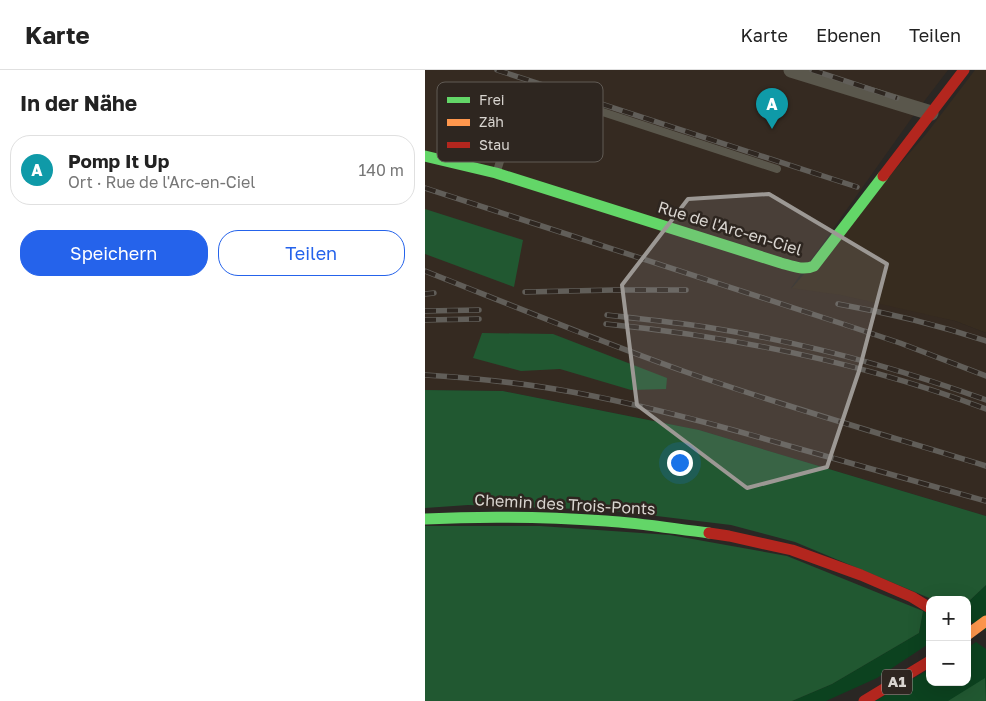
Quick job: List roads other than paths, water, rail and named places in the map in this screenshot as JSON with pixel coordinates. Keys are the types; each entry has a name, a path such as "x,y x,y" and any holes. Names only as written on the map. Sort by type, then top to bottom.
{"main road":[{"path":"931,113 964,70"},
{"name":"Rue de l'Arc-en-Ciel","path":"447,162 473,166 797,268 808,269 814,266 931,113"},
{"name":"Chemin des Trois-Ponts","path":"425,518 531,517 607,521 729,536 792,550 861,575 926,606"},
{"path":"971,632 986,621"},
{"name":"A1","path":"864,701 926,664"}],"street":[{"path":"791,70 931,113"},
{"path":"971,632 986,641"}],"lane":[{"path":"603,112 777,169"},
{"path":"496,173 499,162"}],"railway":[{"path":"497,70 534,82"},
{"path":"812,70 897,98"},
{"path":"603,104 857,187"},
{"path":"425,188 900,343 986,376"},
{"path":"425,271 683,371 986,466"},
{"path":"525,292 686,290"},
{"path":"425,294 434,293"},
{"path":"838,304 913,320 986,341"},
{"path":"425,311 479,310"},
{"path":"607,315 706,327 777,340 882,366 986,400"},
{"path":"425,320 479,319"},
{"path":"606,324 703,336 799,354 893,378 986,409"},
{"path":"425,375 535,386 658,410 986,501"}],"place":[{"name":"Pomp It Up","path":"772,129"}]}
